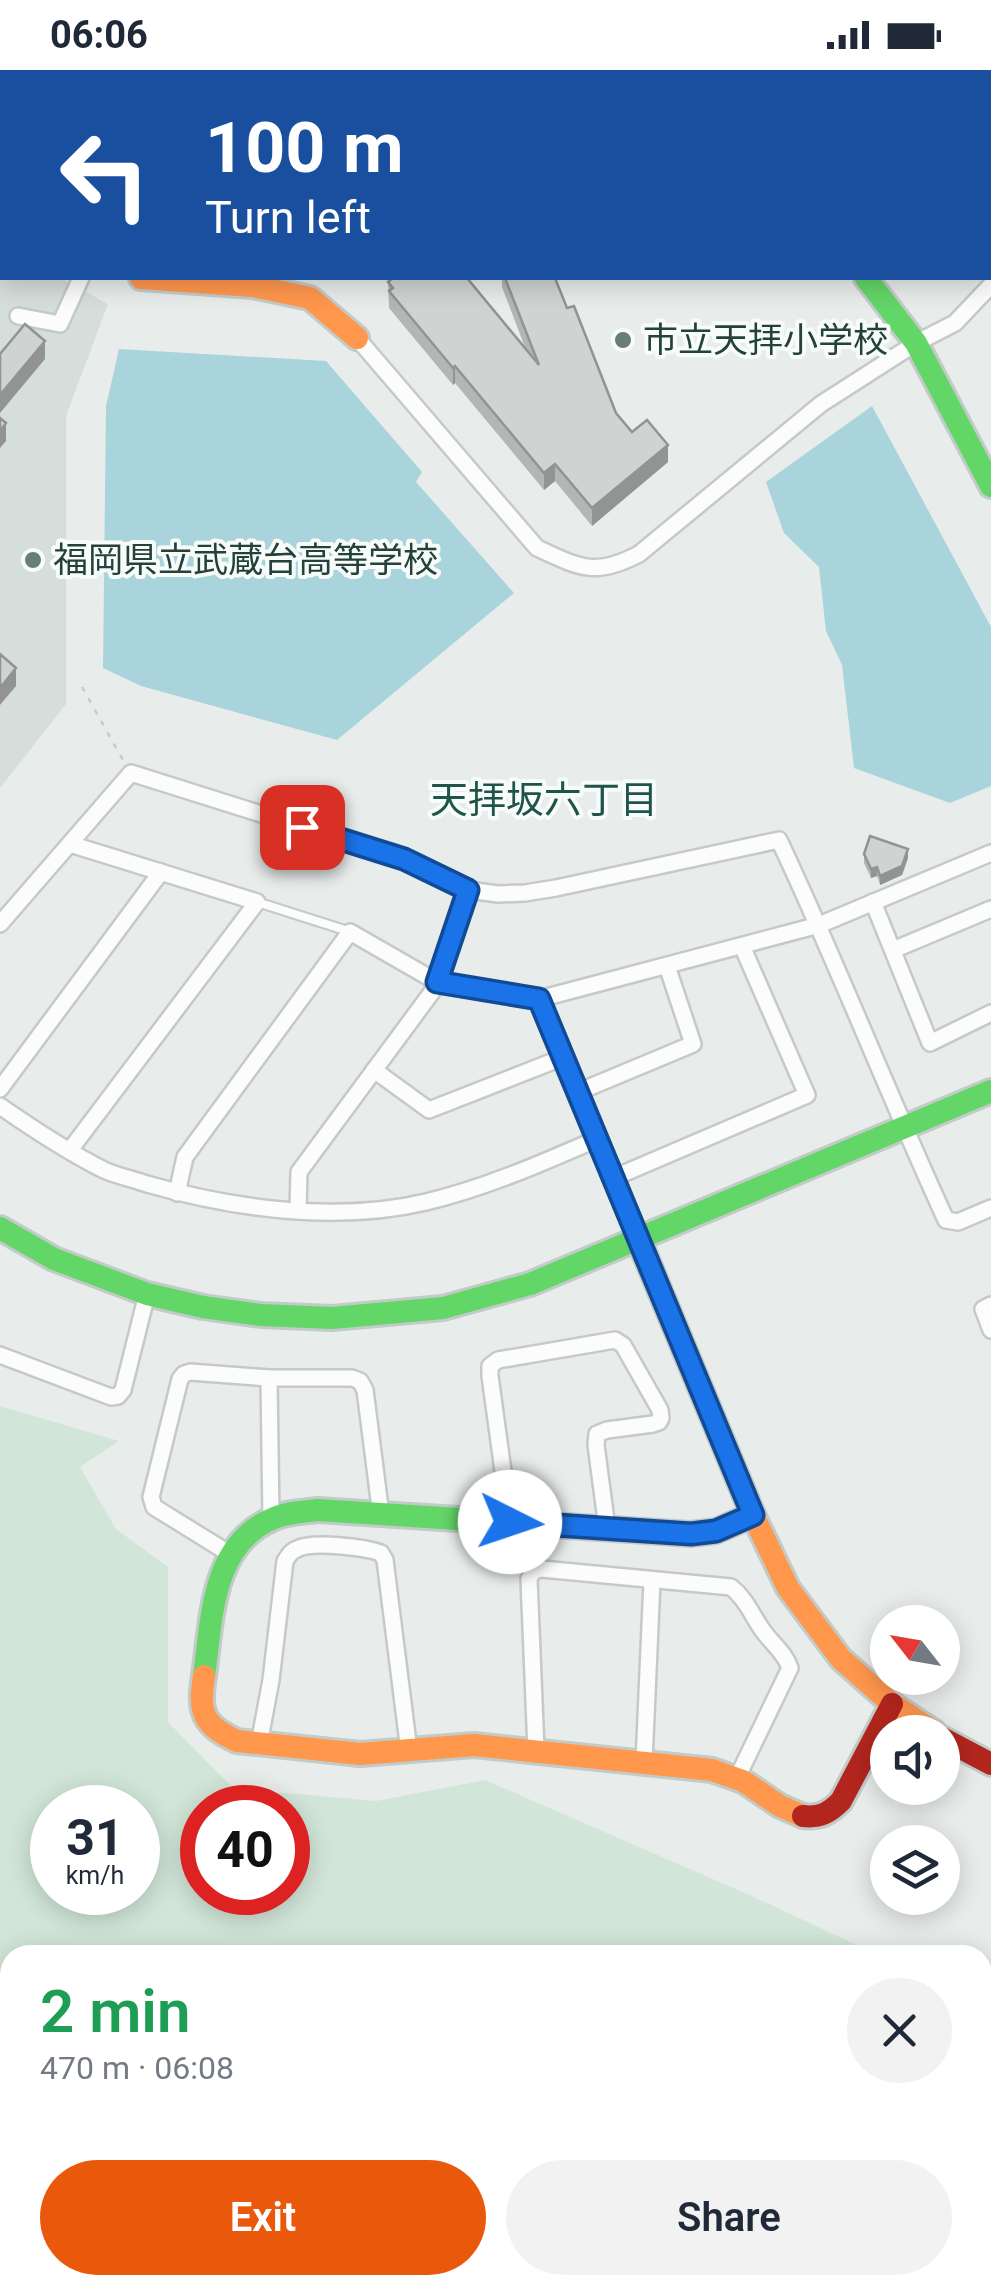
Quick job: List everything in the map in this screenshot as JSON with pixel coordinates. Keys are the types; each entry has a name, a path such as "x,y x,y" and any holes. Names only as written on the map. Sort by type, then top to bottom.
{"street":[{"path":"18,316 60,324 80,280"},
{"path":"199,280 310,298 357,338 537,548 570,563 600,569 640,554 821,404 916,343 955,323 991,284"},
{"path":"868,280 916,343 991,486"},
{"path":"0,924 131,773 404,859 468,890 498,894 525,893 779,840 946,1220 958,1222 991,1208"},
{"path":"70,844 257,902 70,1150"},
{"path":"177,1192 185,1158 350,932 437,982 539,999 819,925 991,853"},
{"path":"0,1089 160,872"},
{"path":"298,1211 299,1172 437,982 468,890"},
{"path":"873,902 930,1043 991,1014"},
{"path":"892,950 991,909"},
{"path":"613,1178 807,1095 742,946"},
{"path":"578,1092 694,1044 667,966"},
{"path":"539,999 753,1515 788,1588 842,1659 908,1715"},
{"path":"374,1070 429,1110 564,1057"},
{"path":"0,1228 54,1259 147,1294 203,1306 261,1315 332,1318 443,1308 530,1284 991,1091"},
{"path":"0,1106 106,1171 177,1192 298,1211 381,1210 427,1202 518,1173 597,1139"},
{"path":"0,1355 111,1397 118,1396 123,1390 147,1294"},
{"path":"991,1305 982,1308 991,1330"},
{"path":"510,1522 490,1366 498,1360 616,1340 623,1345 661,1418 653,1424 597,1434 607,1528"},
{"path":"230,1554 154,1507 151,1497 180,1379 190,1372 360,1381 365,1390 381,1515"},
{"path":"270,1378 272,1519"},
{"path":"753,1515 716,1531 691,1534 318,1510 272,1519 248,1534 230,1554 218,1581 201,1694 202,1712 220,1733 237,1741 259,1744 360,1754 474,1745 712,1770 737,1778 798,1816 812,1818 833,1812 892,1704"},
{"path":"259,1744 286,1561 292,1551 311,1545 371,1549 381,1552 385,1560 409,1751"},
{"path":"536,1750 529,1579 533,1571 732,1588 787,1658 790,1668 737,1778"},
{"path":"644,1762 652,1581"},
{"path":"960,1748 991,1764"}],"lane":[{"path":"257,902 350,932"}],"path":[{"path":"82,687 131,773"}],"shaded area":[{"name":"福岡県立武蔵台高等学校","path":"0,280 65,280 108,304 66,416 66,704 0,788"}],"green space":[{"path":"0,1406 119,1441 80,1467 116,1529 168,1567 168,1722 230,1785 180,1785 180,1915 310,1915 310,1795 376,1801 485,1780 857,1945 0,1945"}],"water":[{"path":"119,349 326,361 422,472 416,482 514,593 337,740 141,686 103,668 106,406"},
{"path":"872,406 991,627 991,786 950,803 854,768 842,665 826,631 819,567 784,533 766,482"}],"building":[{"path":"469,280 539,365 506,280 556,280 567,308 574,306 616,413 632,432 647,420 668,445 592,508 555,464 544,473 389,291 393,288 388,282"},
{"path":"25,324 45,341 0,395 0,354"},
{"path":"0,654 16,668 0,688"},
{"path":"870,836 908,849 902,866 880,876 877,867 871,869 864,854"}],"traffic: fast":[{"path":"868,280 916,343 991,486"},
{"path":"0,1228 54,1259 147,1294 203,1307 261,1315 332,1318 443,1308 530,1284 991,1091"},
{"path":"204,1676 213,1609 226,1565 252,1531 283,1515 318,1510 691,1534 716,1531 753,1515"}],"traffic: slow":[{"path":"169,280 253,286 310,298 357,338"},
{"path":"638,1238 753,1515 788,1588 841,1659 908,1715"},
{"path":"204,1676 202,1700 206,1716 217,1729 237,1741 360,1754 474,1745 712,1770 743,1781 803,1816"}],"traffic: jam":[{"path":"803,1816 824,1814 841,1801 892,1704"},
{"path":"960,1748 991,1764"}],"place":[{"name":"市立天拝小学校","path":"623,340"},
{"name":"福岡県立武蔵台高等学校","path":"33,560"}],"district":[{"name":"天拝坂六丁目","path":"544,800"}],"route":[{"path":"302,827 404,859 468,890 437,982 539,999 753,1515 716,1531 691,1534 510,1522"}]}
